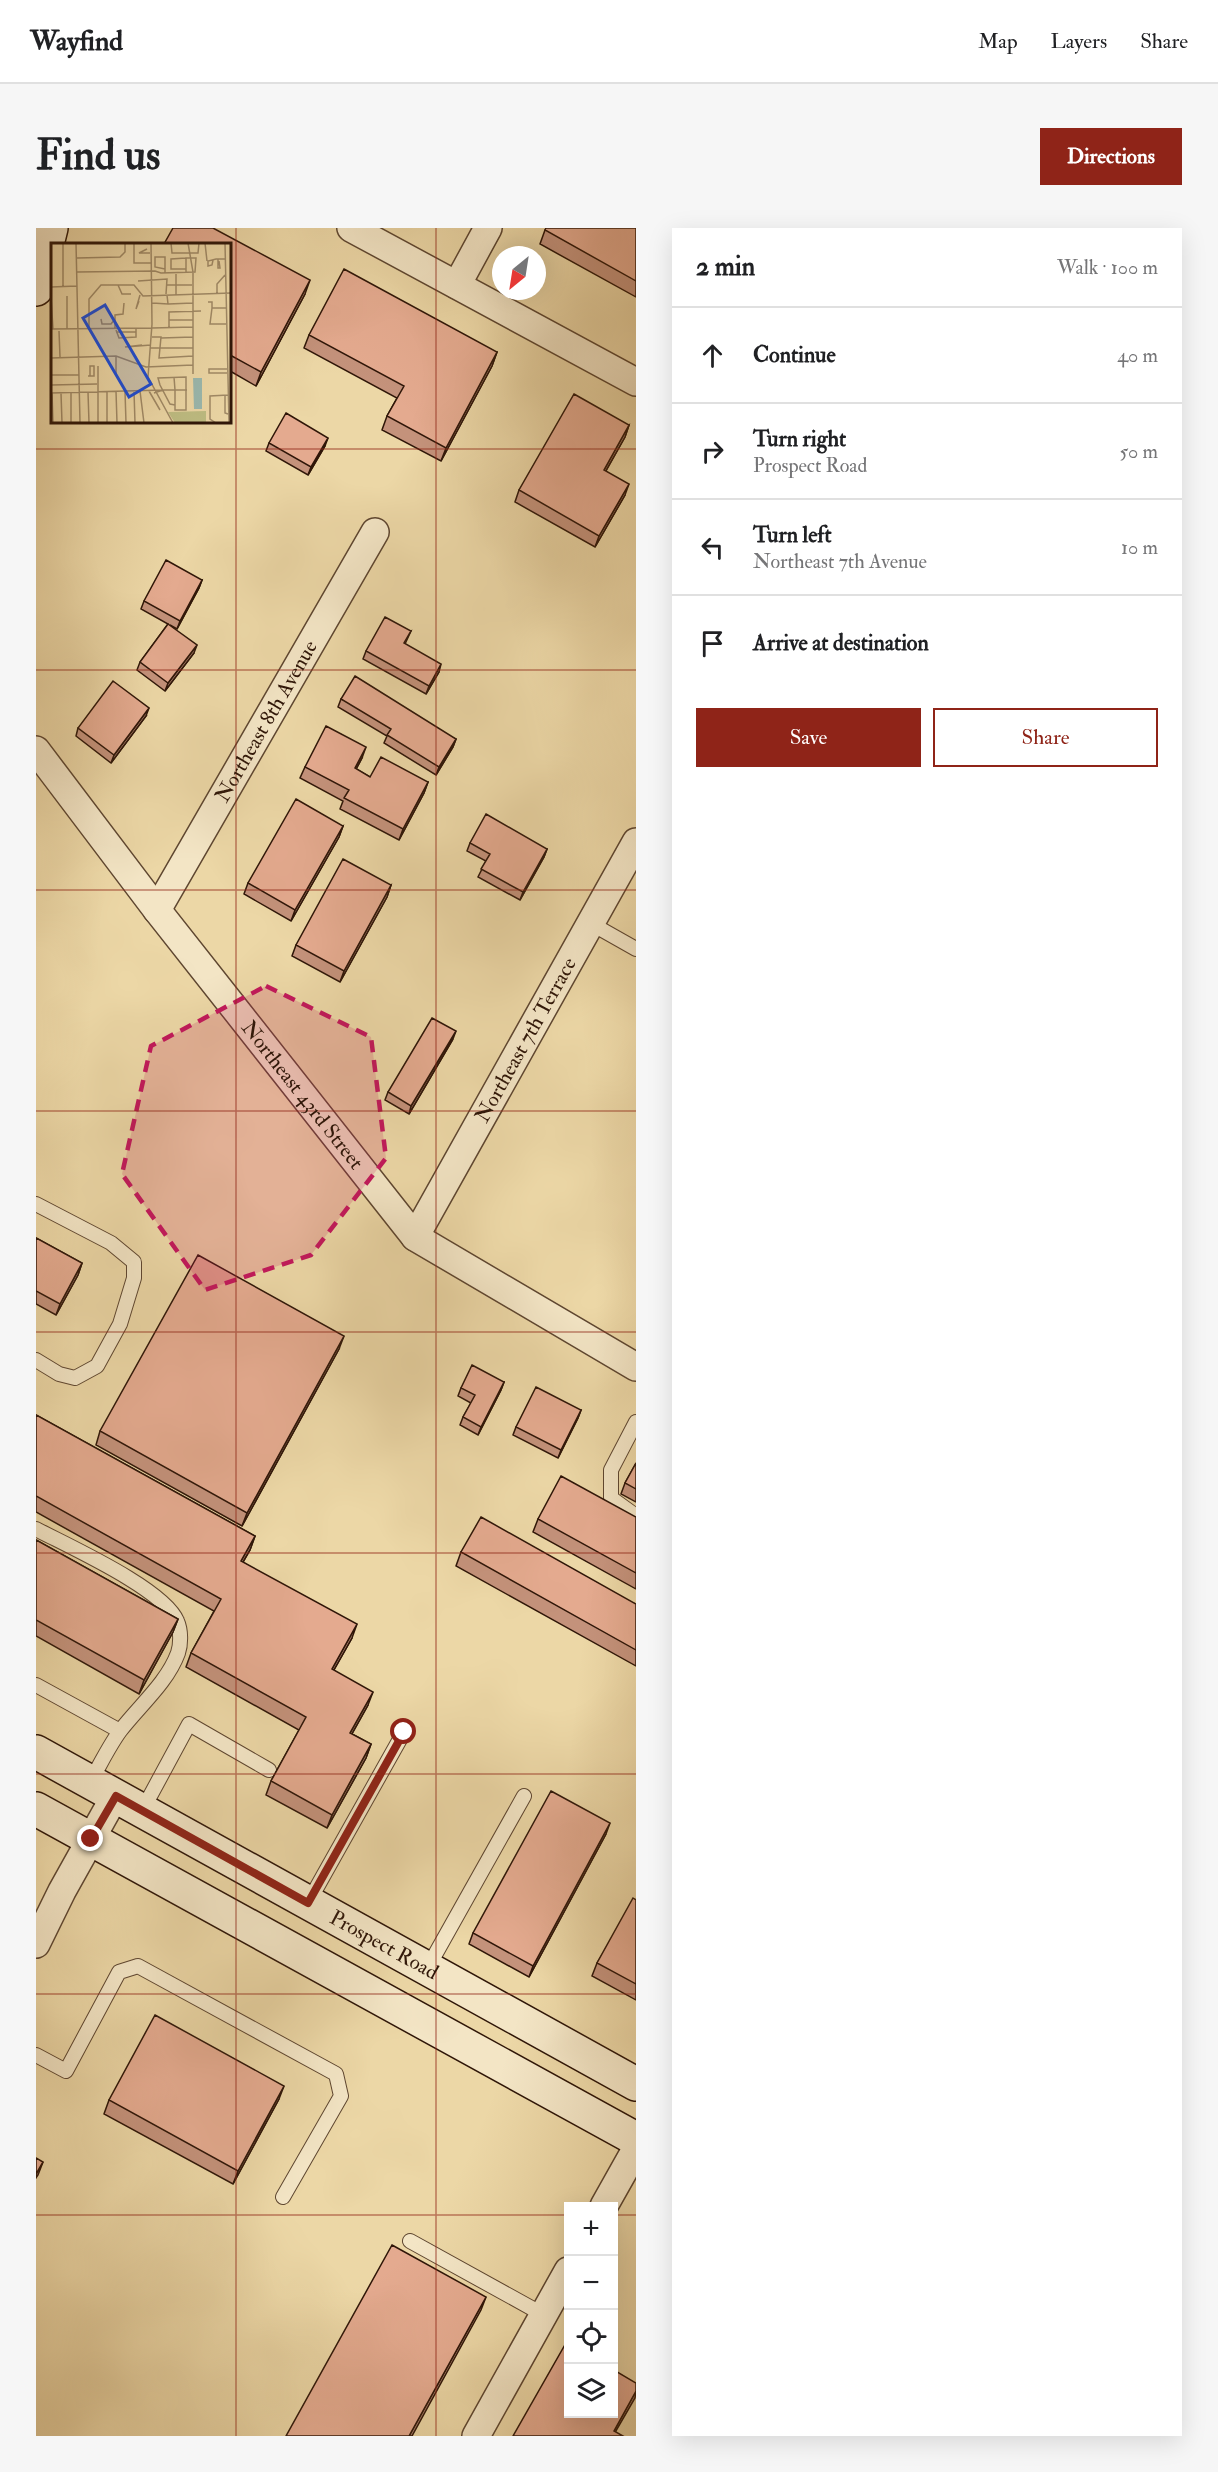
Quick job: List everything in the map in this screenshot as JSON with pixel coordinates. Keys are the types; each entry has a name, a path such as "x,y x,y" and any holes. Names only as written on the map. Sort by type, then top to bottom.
{"main road":[{"path":"36,289 51,228"},
{"name":"Prospect Road","path":"36,1752 636,2084"},
{"path":"36,1809 636,2139"}],"street":[{"path":"351,228 636,382"},
{"path":"457,285 488,228"},
{"name":"Northeast 8th Avenue","path":"157,910 375,532"},
{"name":"Northeast 43rd Street","path":"36,750 157,910 415,1237 636,1367"},
{"name":"Northeast 7th Terrace","path":"415,1237 636,842"},
{"path":"36,1944 91,1839 116,1797"},
{"path":"606,2202 636,2149"},
{"path":"476,2436 564,2278"}],"lane":[{"path":"590,922 636,949"},
{"path":"36,1204 111,1243 134,1262 134,1278 120,1324 97,1366 75,1378 59,1374 36,1360"},
{"path":"636,1422 611,1470 612,1498 636,1515"},
{"path":"36,1528 135,1582 168,1609 177,1621 180,1639 178,1653 148,1699 120,1731 116,1797"},
{"path":"36,1685 120,1731"},
{"path":"116,1797 189,1724 269,1770"},
{"path":"308,1903 404,1732"},
{"path":"427,1969 524,1796"},
{"path":"36,2055 66,2071 119,1972 138,1966 336,2074 341,2096 284,2197"},
{"path":"410,2241 544,2316"}],"highlighted area":[{"path":"266,986 371,1037 386,1158 311,1255 205,1290 122,1174 151,1046"}],"building":[{"path":"173,228 213,228 310,280 261,372 231,356 231,243 165,243"},
{"path":"546,228 636,228 636,281 545,230"},
{"path":"344,269 497,352 446,448 387,416 404,386 309,335"},
{"path":"574,394 629,425 604,470 629,484 599,536 519,490"},
{"path":"286,413 328,438 311,467 269,443"},
{"path":"166,560 202,580 180,621 144,601"},
{"path":"385,617 411,631 404,643 441,664 429,686 366,651"},
{"path":"168,624 197,645 168,683 140,662"},
{"path":"355,676 456,739 439,767 387,735 391,729 341,699"},
{"path":"113,681 149,708 114,755 78,728"},
{"path":"326,726 366,747 355,768 370,777 381,757 428,782 403,829 344,798 349,790 305,767"},
{"path":"296,799 343,826 295,910 248,883"},
{"path":"486,814 547,849 523,892 481,869 490,854 470,843"},
{"path":"343,859 391,885 344,971 296,945"},
{"path":"432,1018 456,1031 411,1106 388,1092"},
{"path":"36,1238 82,1263 60,1304 36,1291"},
{"path":"198,1255 344,1336 247,1513 100,1431"},
{"path":"472,1365 504,1382 481,1427 463,1417 475,1395 461,1388"},
{"path":"536,1387 581,1410 561,1450 516,1427"},
{"path":"36,1415 255,1536 241,1561 357,1624 332,1669 373,1692 350,1733 371,1744 332,1815 271,1781 306,1717 191,1653 221,1599 36,1496"},
{"path":"636,1463 636,1489 625,1483"},
{"path":"561,1476 636,1517 636,1573 538,1519"},
{"path":"481,1517 636,1604 636,1650 461,1552"},
{"path":"36,1540 178,1619 144,1680 36,1620"},
{"path":"551,1791 610,1823 533,1966 473,1933"},
{"path":"633,1898 636,1900 636,1984 597,1963"},
{"path":"155,2015 284,2086 238,2171 109,2100"},
{"path":"36,2158 43,2162 36,2174"},
{"path":"392,2245 486,2297 409,2436 286,2436"},
{"path":"564,2347 564,2418 618,2418 618,2372 636,2383 636,2391 614,2431 623,2436 513,2436"}],"route":[{"path":"91,1839 116,1796 308,1903 404,1732"}]}
